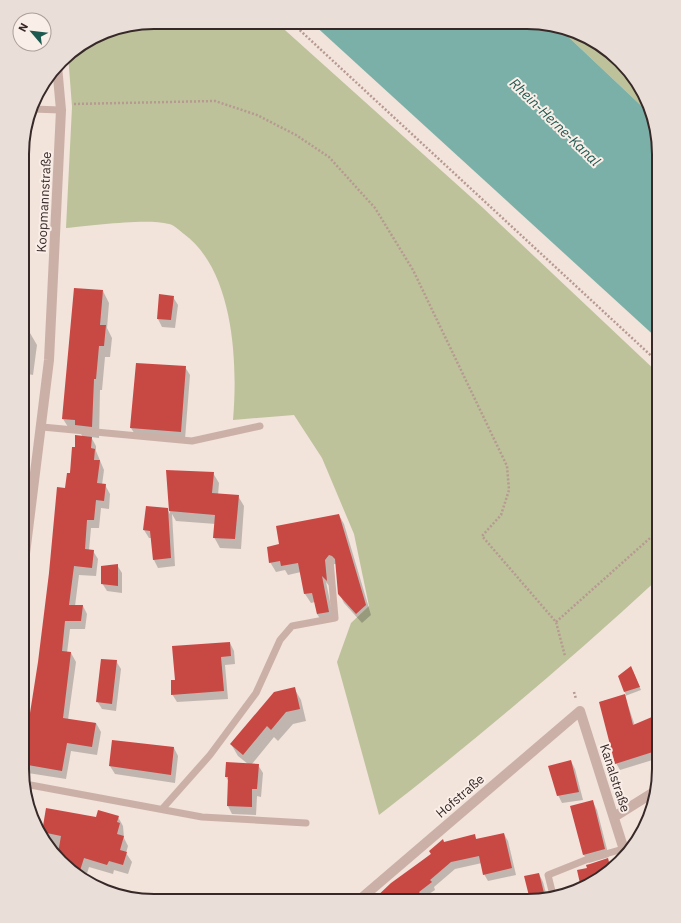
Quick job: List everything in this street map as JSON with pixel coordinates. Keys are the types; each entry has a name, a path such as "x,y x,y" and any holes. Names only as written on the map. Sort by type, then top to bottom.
{"street":[{"name":"Koopmannstraße","path":"29,507 42,427 49,360 61,107 58,74"},
{"name":"Kanalstraße","path":"580,711 623,849"},
{"name":"Hofstraße","path":"365,894 580,711"},
{"path":"614,817 650,795"}],"lane":[{"path":"37,109 61,107"},
{"path":"42,427 192,441 260,426"},
{"path":"163,808 210,755 256,692 280,640 292,626 335,618 330,560"},
{"path":"30,785 163,808 202,817 306,823"},
{"path":"552,891 548,875 588,859 621,852"}],"path":[{"path":"299,29 652,357"},
{"path":"61,107 215,101 257,115 296,136 329,157 374,208 413,270 508,466 509,490 501,515 482,536 556,622 565,656"},
{"path":"556,622 652,536"}],"green space":[{"path":"154,29 284,29 482,207 652,367 652,584 522,700 379,815 337,662 351,623 369,606 354,534 322,458 294,415 233,420 233,346 223,294 213,271 201,250 184,234 171,225 159,222 133,222 66,228 72,107 69,62 84,50 98,42 121,33"},
{"path":"567,35 583,42 610,60 631,84 642,107"}],"water":[{"name":"Rhein-Herne-Kanal","path":"319,29 527,29 544,30 567,35 642,107 648,121 652,154 652,334"}],"building":[{"path":"74,288 103,290 100,325 106,325 104,346 99,346 96,379 94,379 92,427 75,425 75,420 62,419"},
{"path":"159,294 174,296 171,320 157,319"},
{"path":"136,363 186,366 181,432 130,428"},
{"path":"75,435 92,437 91,448 95,449 94,460 100,460 97,483 106,484 104,501 96,500 94,520 87,520 85,549 94,550 92,568 74,566 69,605 83,605 81,621 65,621 62,651 71,652 63,718 96,723 92,747 67,743 62,771 29,765 29,719 49,573 57,487 65,488 67,473 70,473 72,447 75,447"},
{"path":"166,470 214,472 212,493 239,495 235,539 213,538 215,515 169,511"},
{"path":"146,506 168,508 171,558 153,560 150,531 143,530"},
{"path":"339,514 366,605 356,614 338,594 335,559 329,555 325,560 327,581 322,576 329,612 317,614 312,593 304,594 298,563 281,566 280,561 269,563 267,547 279,544 276,526"},
{"path":"118,564 118,586 101,584 101,566"},
{"path":"230,642 231,656 221,657 224,691 171,695 171,680 175,680 172,646"},
{"path":"101,659 117,660 112,704 96,702"},
{"path":"631,666 640,687 624,692 618,676"},
{"path":"295,687 300,709 286,712 271,730 267,726 243,755 230,744 274,692"},
{"path":"625,694 633,725 652,717 652,752 615,764 599,702"},
{"path":"112,740 174,747 171,775 109,766"},
{"path":"571,760 579,792 557,796 548,766"},
{"path":"226,762 259,764 257,789 252,789 252,807 227,806 228,777 225,777"},
{"path":"593,800 605,849 583,855 570,806"},
{"path":"46,808 96,817 98,810 119,816 117,822 120,823 117,834 124,836 120,850 127,852 123,865 109,861 107,865 84,858 80,870 59,850 61,836 47,833 43,827"},
{"path":"504,833 512,868 483,875 479,856 451,862 430,880 432,882 419,892 420,894 379,894 391,883 431,854 429,851 443,839 444,842 475,834 476,839"},
{"path":"608,858 609,862 612,861 597,873 580,882 577,870 587,868 586,865"},
{"path":"539,873 544,893 528,894 524,876"}]}
